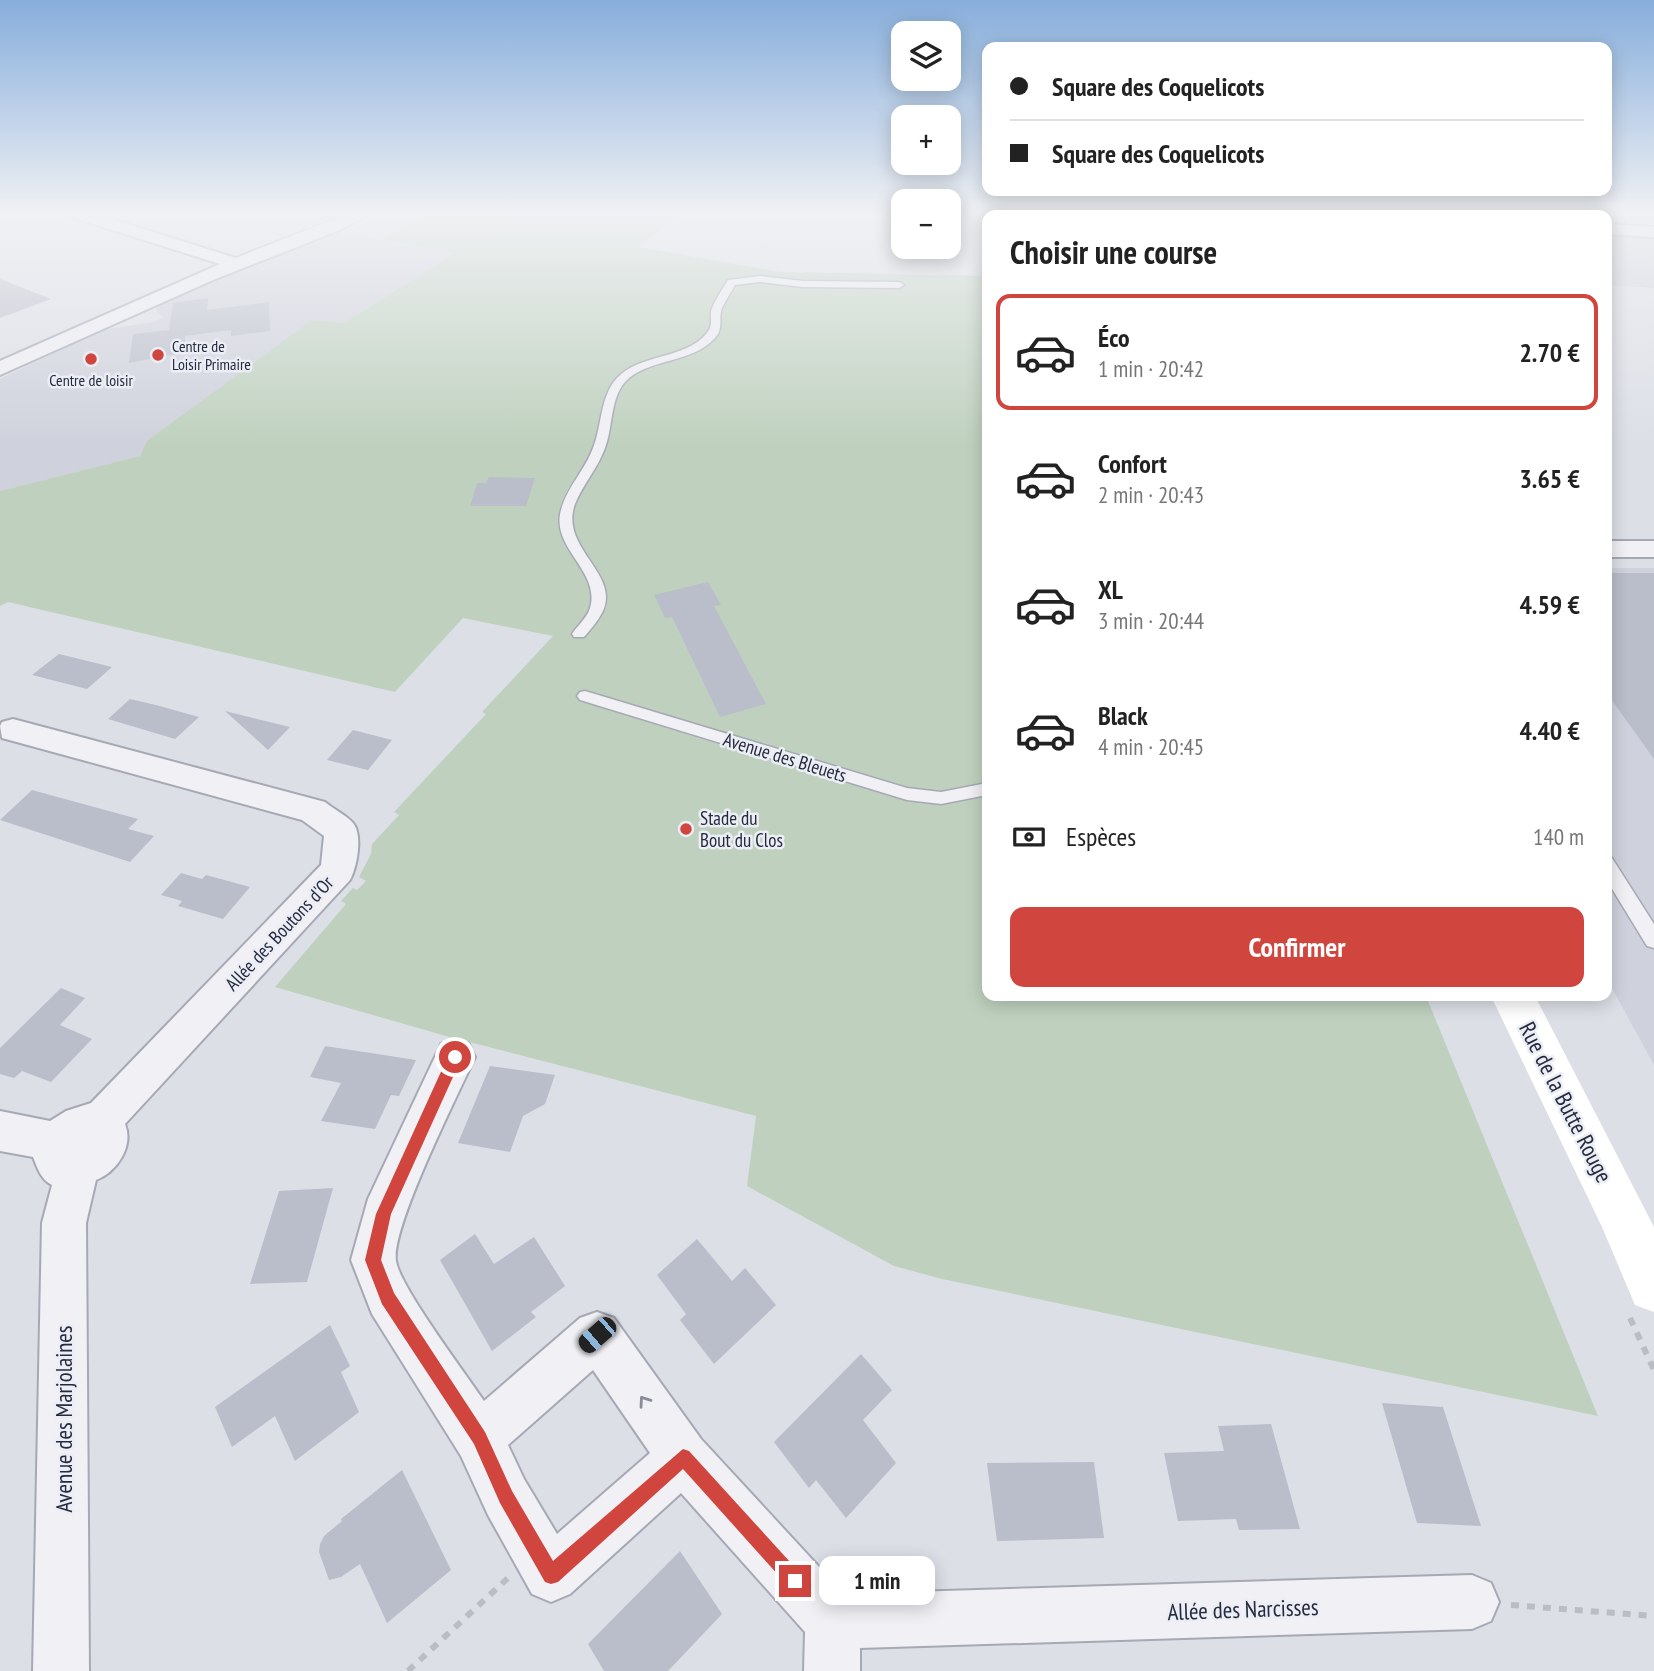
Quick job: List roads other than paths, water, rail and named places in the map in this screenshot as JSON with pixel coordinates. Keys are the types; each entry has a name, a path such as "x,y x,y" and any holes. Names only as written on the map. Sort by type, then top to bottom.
{"street":[{"path":"0,369 179,290"},
{"path":"0,348 28,357"},
{"path":"1612,549 1654,549"},
{"name":"Allée des Boutons d'Or","path":"13,730 313,811 341,831 338,870 100,1122 78,1125 68,1155"},
{"name":"Rue de la Butte Rouge","path":"1516,1001 1620,1209 1654,1286"},
{"path":"455,1057 383,1214 373,1260 388,1298 480,1438 506,1497 551,1575 683,1457"},
{"path":"0,1131 68,1155"},
{"name":"Avenue des Marjolaines","path":"61,1671 64,1223 68,1155"},
{"name":"Rue de la Butte Rouge","path":"1620,1209 1654,1268"},
{"path":"480,1438 597,1335 683,1457 832,1646"},
{"name":"Allée des Narcisses","path":"832,1646 1472,1602"}],"lane":[{"path":"579,634 595,613 600,600 597,586 567,539 565,519 599,450 619,382 640,368 678,356 706,340 717,329 719,319 716,311 727,290"},
{"name":"Avenue des Bleuets","path":"585,696 907,794 941,798 982,790"},
{"path":"1612,870 1645,911 1654,940"}],"place":[{"name":"Centre de Loisir Primaire","path":"158,355"},
{"name":"Centre de loisir","path":"91,359"},
{"name":"Stade du Bout du Clos","path":"686,829"}]}
